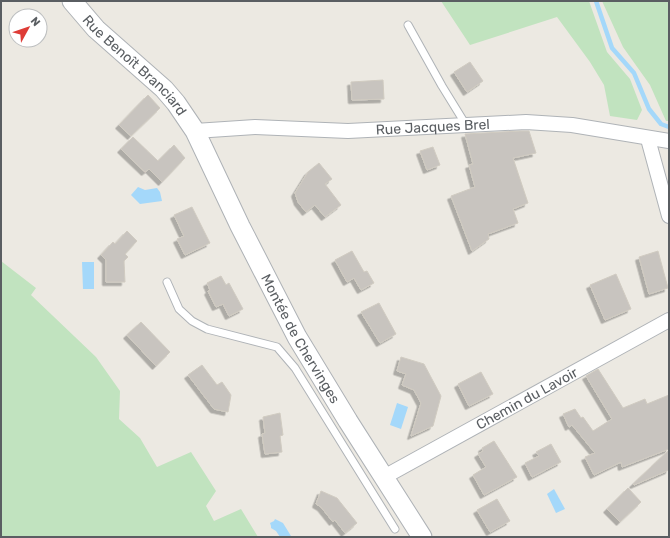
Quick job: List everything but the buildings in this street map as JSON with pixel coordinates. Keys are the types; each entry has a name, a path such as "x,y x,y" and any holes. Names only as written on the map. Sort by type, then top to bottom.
{"street":[{"name":"Rue Benoît Branciard","path":"72,1 96,29 168,94 195,131"},
{"name":"Rue Jacques Brel","path":"195,131 255,127 348,130 526,122 572,125 669,141"},
{"name":"Montée de Chervinges","path":"195,131 240,226 341,426 384,477 422,537"},
{"path":"648,138 669,216"},
{"name":"Chemin du Lavoir","path":"384,477 669,320"}],"lane":[{"path":"408,25 442,86 466,124"},
{"path":"167,282 179,309 192,321 207,329 277,347 341,426 395,528"}],"green space":[{"path":"441,1 589,1 607,52 630,79 642,110 637,120 610,116 604,85 590,62 557,17 470,45"},
{"path":"602,1 669,1 669,121 666,121 650,85 623,47"},
{"path":"1,261 36,288 31,295 96,357 120,391 119,419 140,438 157,467 191,452 216,491 206,506 214,521 241,509 258,537 1,537"}],"water":[{"path":"138,187 145,190 157,188 160,192 162,201 140,204 131,195"},
{"path":"82,262 94,262 94,289 83,289"},
{"path":"397,403 408,407 401,429 390,425"},
{"path":"554,489 565,509 556,513 547,494"},
{"path":"275,519 283,523 291,536 280,537 276,531 271,528 270,523"}],"waterway":[{"path":"596,1 612,48 634,73 649,109 661,124 669,127"}]}
